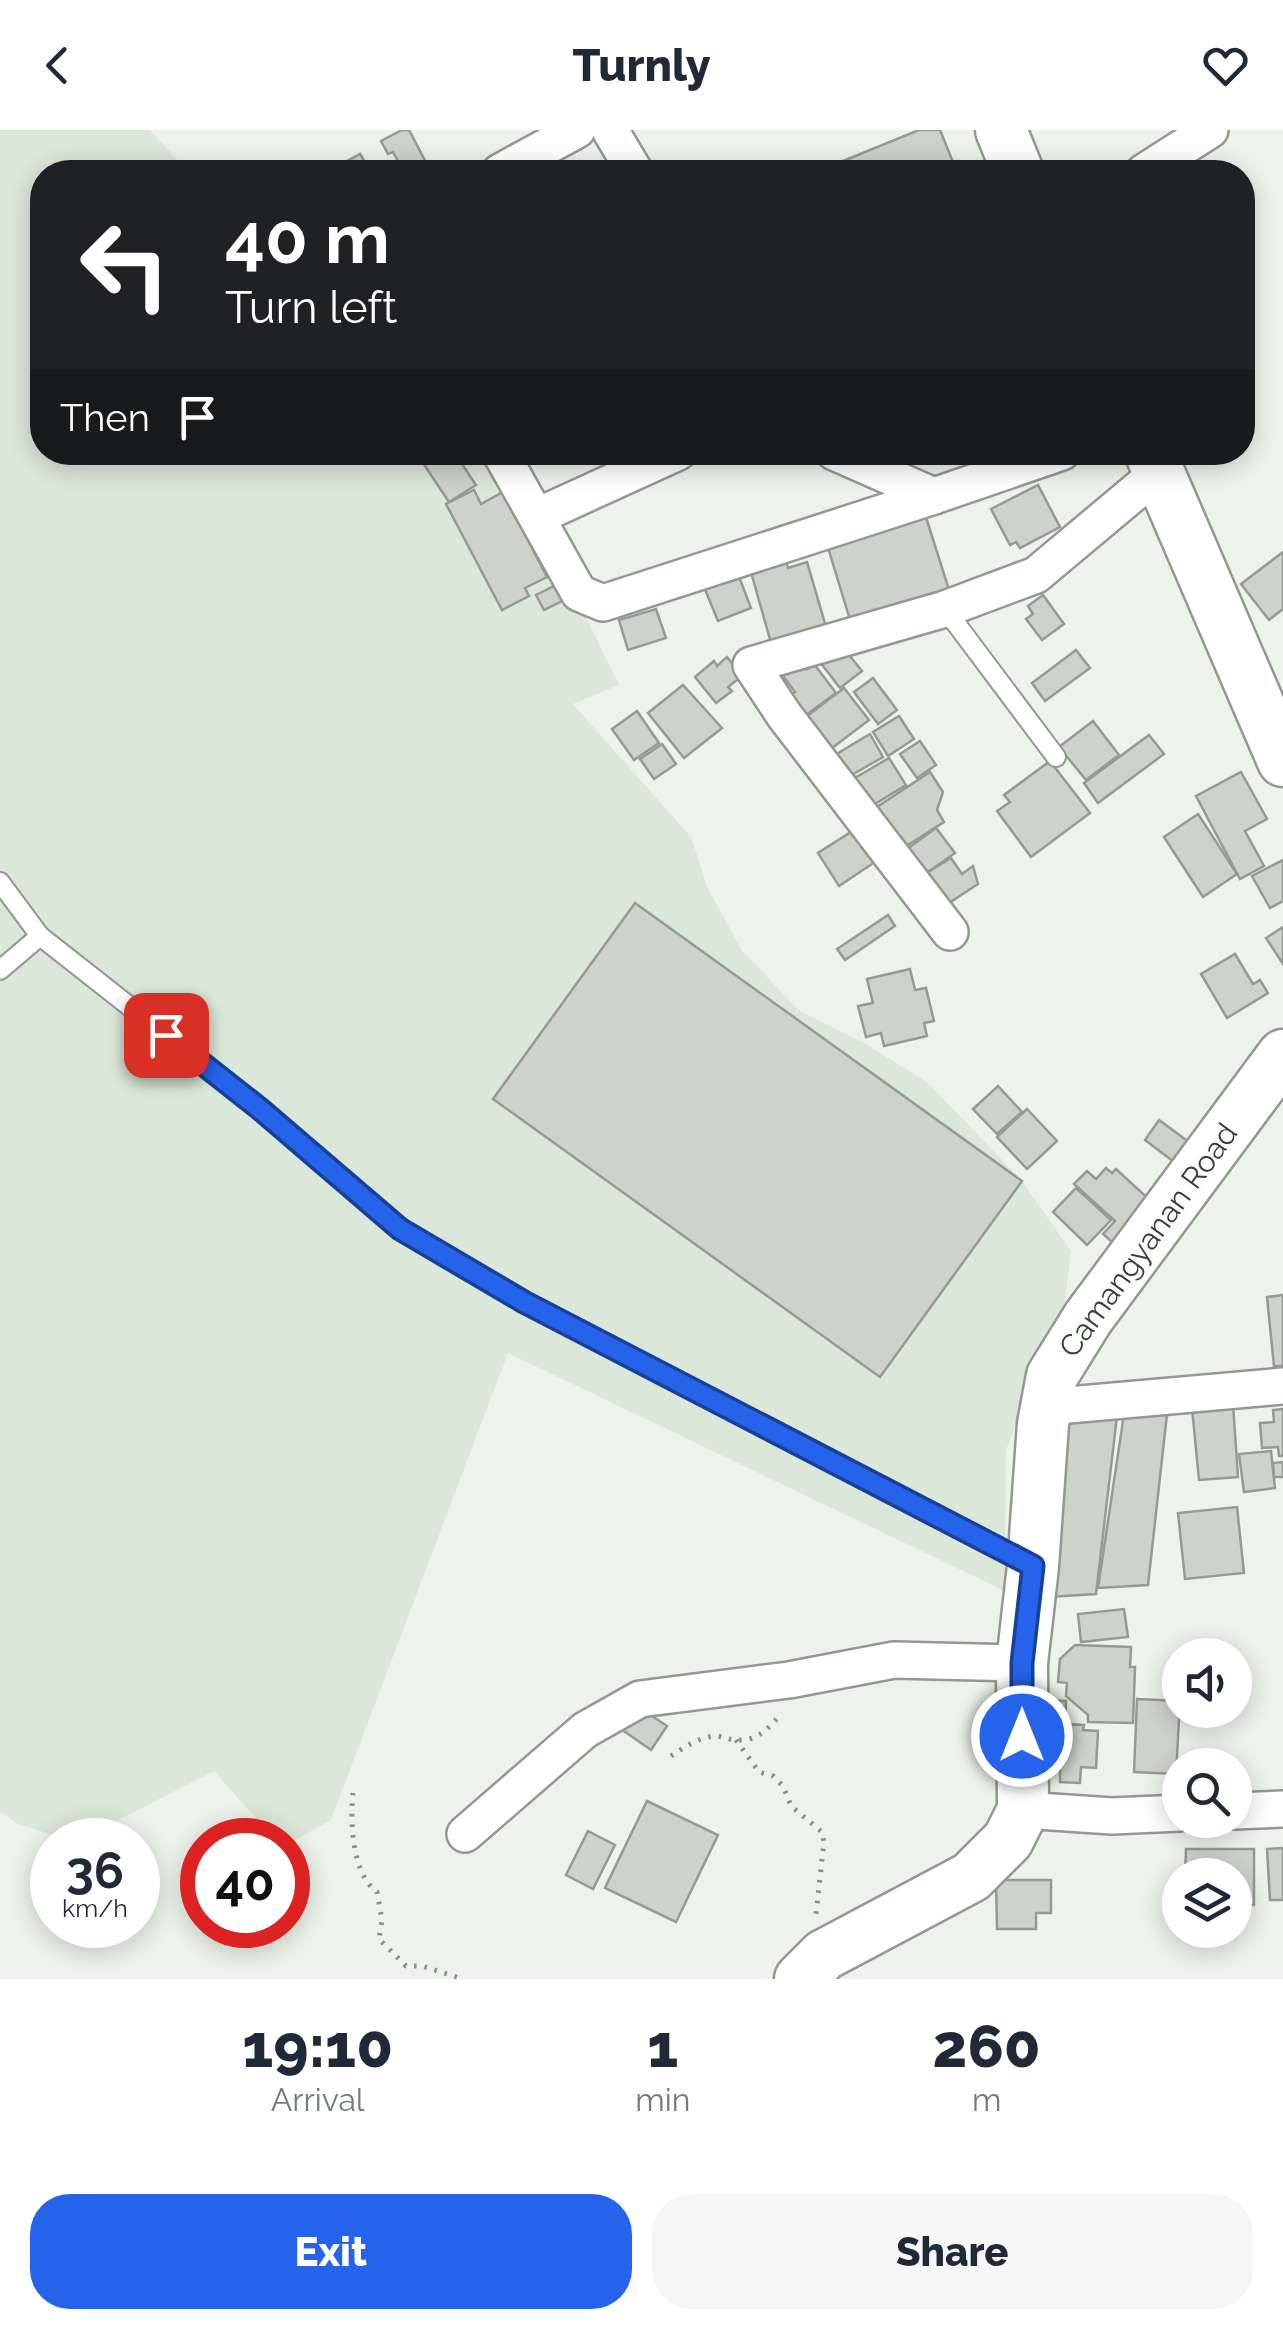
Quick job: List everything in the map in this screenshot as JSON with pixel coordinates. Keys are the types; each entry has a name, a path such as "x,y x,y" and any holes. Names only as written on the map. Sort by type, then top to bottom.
{"street":[{"path":"522,160 577,130"},
{"path":"610,130 628,160"},
{"path":"1000,130 1013,160"},
{"path":"1163,160 1210,130"},
{"path":"508,465 579,594 602,602 1024,465"},
{"path":"538,516 650,465"},
{"path":"864,465 934,496"},
{"path":"950,932 784,715 751,665 945,609 1036,575 1151,465"},
{"path":"1155,465 1283,761"},
{"name":"Camangyanan Road","path":"1023,1810 1022,1663 1052,1376 1088,1318 1283,1055"},
{"path":"1046,1407 1283,1386"},
{"path":"465,1834 585,1730 640,1699 788,1680 894,1660 1022,1663"},
{"path":"1252,1810 1283,1809"},
{"path":"800,1979 824,1956 971,1877 1008,1840 1023,1810 1112,1816 1162,1814"}],"lane":[{"path":"945,609 1056,757"},
{"path":"0,882 40,936 260,1109 400,1229 524,1302 1033,1566"},
{"path":"0,970 40,936"}],"path":[{"path":"736,1740 759,1772 773,1776 792,1806 822,1832 819,1909 811,1921"},
{"path":"353,1793 351,1814 357,1852 366,1885 377,1892 382,1920 379,1939 406,1966 422,1966 463,1979"}],"shaded area":[{"path":"0,130 150,130 177,160 30,160 30,465 512,465 619,685 573,704 691,837 707,887 742,951 800,1011 864,1043 928,1083 1021,1180 1071,1251 1064,1308 1006,1450 1005,1591 508,1353 331,1820 310,1832 310,1818 256,1818 214,1771 122,1818 30,1818 30,1828 0,1811"}],"building":[{"path":"409,130 425,160 397,160 393,152 388,154 381,141"},
{"path":"919,130 940,130 952,160 845,160"},
{"path":"424,465 463,465 476,485 449,502"},
{"path":"1038,485 1060,527 1020,548 1016,542 1010,545 991,509"},
{"path":"474,490 481,504 503,492 547,577 525,588 529,596 502,610 446,504"},
{"path":"924,511 950,593 851,623 826,541"},
{"path":"1283,552 1283,609 1269,620 1241,584"},
{"path":"784,555 788,568 807,562 826,627 771,643 749,565"},
{"path":"738,574 751,608 718,621 704,587"},
{"path":"554,586 562,601 544,610 536,595"},
{"path":"1043,595 1064,624 1042,640 1026,619 1033,614 1028,606"},
{"path":"656,609 666,638 628,650 619,620"},
{"path":"841,645 862,671 840,688 813,653"},
{"path":"1076,650 1090,668 1045,701 1032,683"},
{"path":"727,657 742,676 728,687 732,691 716,703 695,677 714,661 717,666"},
{"path":"802,662 807,669 814,664 836,693 802,718 787,698 795,692 783,676"},
{"path":"873,678 897,710 878,724 854,692"},
{"path":"683,685 722,728 684,758 648,713"},
{"path":"844,688 869,720 828,751 798,723"},
{"path":"637,711 659,743 634,760 612,729"},
{"path":"899,716 914,739 888,756 873,732"},
{"path":"1093,721 1119,755 1086,780 1059,747"},
{"path":"870,734 883,757 843,780 830,758"},
{"path":"1149,735 1164,754 1098,803 1084,783"},
{"path":"920,741 936,765 917,778 900,754"},
{"path":"662,744 676,764 654,779 640,759"},
{"path":"889,758 906,785 865,810 848,782"},
{"path":"1050,761 1090,813 1031,857 997,811 1010,802 1004,795"},
{"path":"930,772 943,792 937,810 944,822 897,852 874,809"},
{"path":"1241,772 1267,819 1245,831 1264,866 1240,879 1196,796"},
{"path":"1198,814 1237,874 1203,897 1164,837"},
{"path":"936,828 955,853 921,877 903,852"},
{"path":"854,830 875,862 839,886 818,853"},
{"path":"951,858 962,874 973,866 978,884 943,907 922,876"},
{"path":"1283,860 1283,901 1270,908 1252,876"},
{"path":"635,903 1022,1181 880,1377 493,1099"},
{"path":"888,915 895,926 845,960 837,949"},
{"path":"1283,927 1283,964 1266,938"},
{"path":"1235,954 1253,984 1260,980 1268,993 1227,1018 1201,974"},
{"path":"910,969 915,990 926,988 934,1021 924,1023 927,1036 884,1046 881,1033 866,1037 858,1006 873,1003 867,979"},
{"path":"998,1086 1022,1112 997,1134 973,1109"},
{"path":"1027,1109 1057,1141 1027,1169 997,1137"},
{"path":"1159,1120 1193,1145 1178,1165 1145,1140"},
{"path":"1106,1168 1112,1173 1116,1169 1154,1204 1121,1250 1103,1234 1115,1221 1074,1184 1087,1171 1096,1179"},
{"path":"1076,1188 1111,1220 1087,1245 1053,1212"},
{"path":"1283,1295 1283,1366 1274,1366 1267,1297"},
{"path":"1233,1404 1238,1477 1199,1480 1192,1408"},
{"path":"1283,1409 1283,1456 1279,1456 1278,1447 1262,1448 1260,1423 1274,1422 1273,1410"},
{"path":"1124,1414 1167,1414 1148,1585 1098,1588"},
{"path":"1117,1416 1096,1594 1049,1597 1066,1421"},
{"path":"1271,1451 1275,1488 1244,1492 1239,1454"},
{"path":"1283,1462 1283,1477 1274,1477 1273,1463"},
{"path":"1237,1507 1244,1573 1185,1579 1178,1513"},
{"path":"1124,1609 1128,1637 1081,1642 1078,1614"},
{"path":"1075,1645 1131,1647 1130,1667 1135,1667 1133,1723 1088,1722 1088,1715 1066,1696 1067,1683 1058,1682 1060,1659"},
{"path":"1137,1699 1162,1700 1162,1728 1179,1728 1177,1748 1162,1748 1162,1773 1134,1772"},
{"path":"1043,1700 1066,1701 1065,1724 1098,1731 1096,1768 1081,1767 1080,1783 1060,1782 1060,1770 1051,1769 1052,1756 1039,1755"},
{"path":"634,1704 667,1726 651,1750 618,1727"},
{"path":"647,1801 718,1835 676,1922 605,1888"},
{"path":"588,1831 615,1845 593,1889 566,1875"},
{"path":"1283,1848 1283,1900 1270,1900 1267,1849"},
{"path":"1186,1849 1254,1849 1254,1905 1252,1858 1186,1858"},
{"path":"996,1880 1051,1880 1051,1913 1036,1913 1036,1929 997,1929"}],"route":[{"path":"166,1035 260,1109 400,1229 524,1302 1033,1566 1022,1663 1022,1736"}]}
